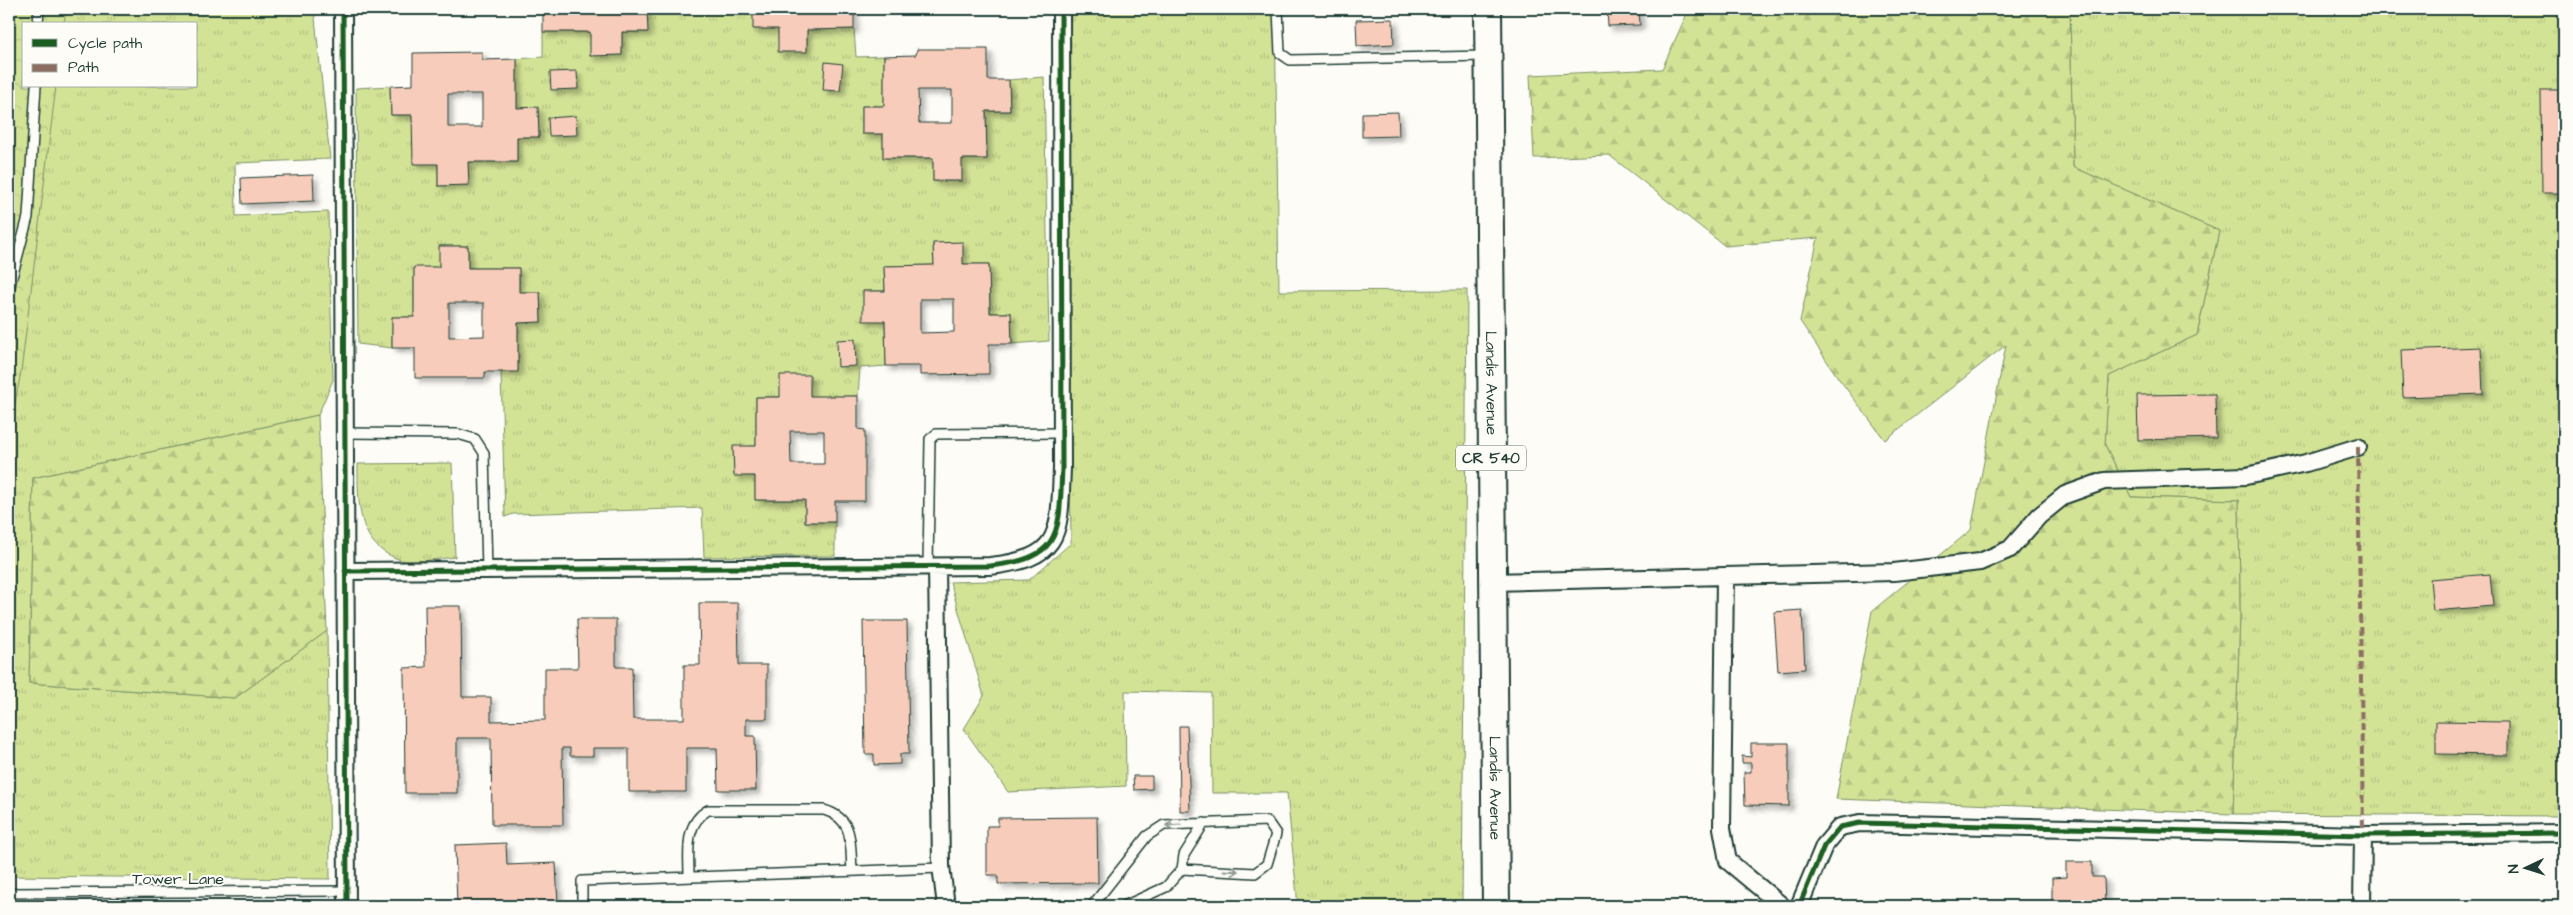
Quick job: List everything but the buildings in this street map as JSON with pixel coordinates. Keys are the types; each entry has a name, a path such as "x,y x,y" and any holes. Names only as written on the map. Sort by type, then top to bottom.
{"main road":[{"name":"Landis Avenue","path":"1488,9 1496,906"}],"street":[{"path":"343,9 347,899"},
{"path":"345,571 933,567 1014,564 1028,560 1045,550 1059,524 1061,433 1061,9"},
{"path":"1492,582 1894,572 1980,562 2010,548 2039,516 2065,495 2104,480 2246,476 2306,463 2358,447"},
{"path":"933,567 941,868 946,906"},
{"path":"1725,576 1722,818 1724,849 1728,861 1782,906"},
{"path":"1799,906 1824,846 1840,826 1860,823 2363,834 2564,833"},
{"path":"2362,906 2363,834"}],"lane":[{"path":"38,22 39,9"},
{"path":"1278,9 1280,53 1290,60 1488,56"},
{"path":"9,289 28,217 36,88"},
{"path":"345,433 458,434 475,439 484,453 488,570"},
{"path":"933,567 930,439 936,434 1061,433"},
{"path":"689,876 691,829 698,816 708,810 824,810 835,813 844,819 848,830 852,871"},
{"path":"1092,906 1147,836 1164,826 1267,821 1276,834 1267,864 1255,873 1182,869"},
{"path":"1124,906 1166,887 1182,869 1184,855 1204,823"},
{"path":"582,906 582,881 941,868"},
{"name":"Tower Lane","path":"9,893 347,899"}],"green space":[{"path":"9,9 66,9 64,22 22,22 22,88 56,88 21,372 9,433"},
{"path":"54,9 314,9 330,159 235,163 236,216 328,212 333,380 318,415 33,478 29,683 235,698 327,631 330,879 9,876 9,332 48,88 198,88 198,22 53,22"},
{"path":"647,9 753,9 754,29 778,29 779,52 807,51 807,30 854,29 856,57 884,56 884,106 862,106 862,134 883,134 883,158 933,158 933,181 961,181 962,159 987,159 986,111 1010,111 1009,80 1044,77 1049,341 1012,344 1011,313 990,313 989,264 963,264 933,243 934,265 884,266 885,291 863,291 885,321 886,366 860,368 858,396 756,397 756,446 733,447 734,475 755,476 755,500 805,500 805,522 835,522 835,556 704,557 702,508 513,514 505,517 501,372 518,371 518,323 541,322 540,292 519,292 519,268 468,268 468,246 440,246 439,267 414,268 414,317 392,317 392,348 358,344 356,88 390,86 391,115 412,115 438,164 438,186 468,185 468,162 517,162 517,137 539,137 538,108 517,108 517,59 543,57 543,32 590,32 591,55 622,55 622,32 647,32"},
{"path":"1065,9 1275,9 1279,291 1467,290 1462,906 1298,906 1287,793 1212,793 1211,693 1125,691 1126,786 1008,792 964,729 984,696 950,582 1029,580 1071,543"},
{"path":"1689,9 2070,9 2073,167 2219,231 2197,335 2109,376 2105,445 2131,497 2239,500 2240,615 2233,814 1836,799 1872,611 1971,530 2006,345 1885,440 1839,379 1800,321 1818,238 1725,246 1609,155 1534,158 1530,75 1662,69"},
{"path":"2070,9 2564,9 2564,816 2233,814 2240,615 2239,500 2131,497 2105,445 2109,376 2197,335 2219,231 2073,167"},
{"path":"318,415 327,631 235,698 29,683 33,478"},
{"path":"452,463 455,557 406,561 386,553 375,544 363,521 360,507 358,464"}],"marked path":[{"path":"2358,447 2363,835"}],"cycle path":[{"path":"343,9 347,906"},
{"path":"345,571 990,566 1014,562 1032,556 1044,549 1052,538 1057,526 1060,510 1062,469 1061,9"},
{"path":"1799,906 1824,846 1840,827 1860,823 2363,835 2564,833"}]}
